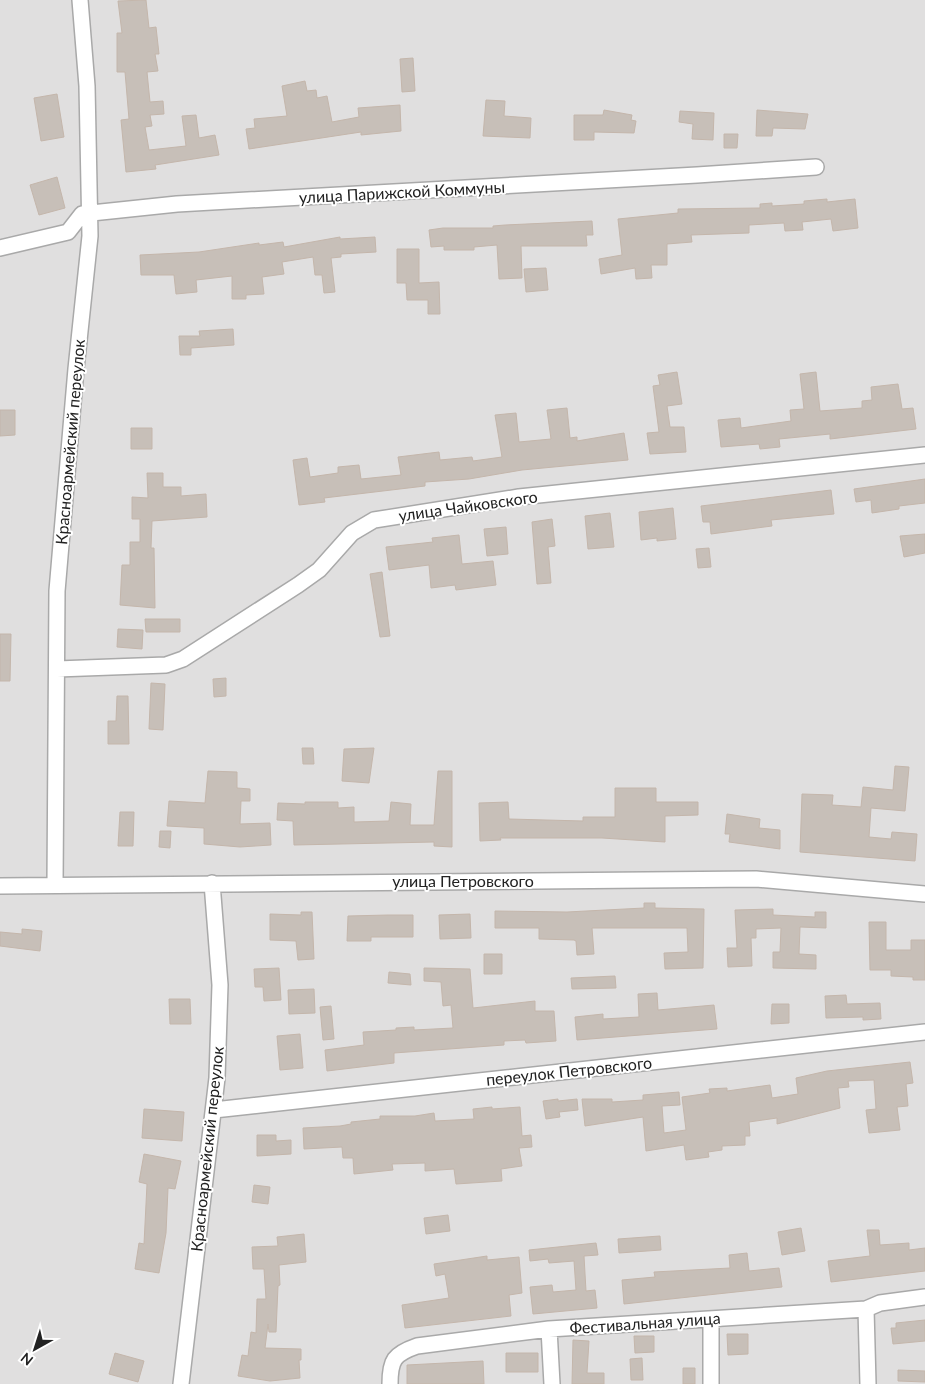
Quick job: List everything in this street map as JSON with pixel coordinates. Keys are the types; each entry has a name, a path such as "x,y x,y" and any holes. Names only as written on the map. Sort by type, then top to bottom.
{"street":[{"name":"Красноармейский переулок","path":"56,885 57,591 76,369 90,236 87,86 80,0"},
{"name":"улица Парижской Коммуны","path":"89,213 177,204 697,176 816,167"},
{"path":"0,248 68,232 82,214 89,213"},
{"name":"улица Чайковского","path":"57,669 166,665 183,659 319,570 352,534 374,520 519,497 925,455"},
{"name":"улица Петровского","path":"0,886 756,879 925,894"},
{"name":"Красноармейский переулок","path":"181,1384 214,1110 220,985 212,883"},
{"name":"переулок Петровского","path":"214,1110 925,1032"},
{"name":"Фестивальная улица","path":"390,1384 390,1367 400,1353 417,1346 549,1329 866,1309 880,1303 925,1297"},
{"path":"866,1309 868,1384"},
{"path":"710,1319 711,1384"},
{"path":"549,1329 552,1384"}],"shaded area":[{"path":"0,0 925,0 925,1384 0,1384"}],"building":[{"path":"146,0 149,28 156,27 159,54 155,54 158,71 147,72 150,102 163,101 164,114 150,115 152,126 145,127 149,150 186,146 182,116 196,115 199,138 215,135 219,155 155,165 156,169 126,172 121,120 129,119 125,72 117,72 117,33 122,33 118,1"},
{"path":"413,58 415,91 402,92 400,59"},
{"path":"305,81 307,91 316,90 317,98 327,96 332,122 359,117 358,108 400,105 401,131 361,135 361,132 249,149 246,129 255,128 254,119 287,116 282,86"},
{"path":"57,94 64,137 41,141 34,98"},
{"path":"486,100 505,101 504,116 531,118 530,138 483,136"},
{"path":"604,110 632,115 631,120 636,121 634,133 594,132 594,140 574,140 574,115 603,115"},
{"path":"757,110 808,114 805,129 773,128 772,136 756,136"},
{"path":"680,111 714,113 713,140 692,139 693,124 679,122"},
{"path":"724,134 738,134 737,148 724,148"},
{"path":"57,177 65,208 39,215 30,185"},
{"path":"827,199 827,202 855,199 858,228 833,231 831,219 802,222 803,230 785,231 784,223 749,225 749,233 691,235 692,242 667,244 667,265 651,265 652,278 636,279 635,268 601,274 599,259 622,255 618,219 678,213 678,209 760,208 760,204 772,203 772,206 804,204 804,201"},
{"path":"592,221 593,235 586,235 587,246 521,246 522,278 499,279 497,245 474,247 474,250 444,250 444,246 431,247 429,230 443,228 493,228 493,226 505,225"},
{"path":"340,237 340,239 375,237 376,252 341,254 341,257 331,258 335,292 324,293 322,275 315,275 313,257 282,262 284,274 262,277 264,294 246,295 246,299 232,299 232,276 196,280 197,292 176,294 174,275 141,275 140,255 199,252 259,243 259,245 283,242 284,247"},
{"path":"397,249 419,249 419,283 439,282 440,314 428,314 428,300 407,300 406,283 397,283"},
{"path":"546,268 548,290 526,292 524,269"},
{"path":"233,329 234,345 191,348 191,355 180,355 179,336 200,336 199,331"},
{"path":"677,372 682,404 667,406 670,427 684,427 686,452 650,454 647,433 659,432 653,386 660,385 658,375"},
{"path":"816,372 820,411 862,408 862,401 872,400 871,387 898,384 902,409 913,408 916,429 830,439 830,434 779,439 780,447 760,449 759,444 721,447 718,420 740,418 741,428 791,421 790,410 804,409 800,374"},
{"path":"567,408 570,438 577,437 577,441 624,433 628,460 522,470 469,479 425,482 425,486 324,498 325,502 299,505 293,460 307,458 310,477 338,473 338,467 359,465 361,479 401,475 398,457 439,452 440,460 472,457 473,461 502,457 495,415 516,413 519,442 551,439 547,410"},
{"path":"0,410 15,410 15,435 0,436"},
{"path":"131,428 152,428 152,449 131,449"},
{"path":"147,473 163,473 163,487 181,487 181,496 206,494 207,517 152,521 151,548 154,548 155,608 120,605 122,565 130,565 130,542 140,542 140,519 132,519 132,497 148,498"},
{"path":"925,479 925,503 899,506 899,509 872,513 871,500 856,502 854,489"},
{"path":"831,490 834,514 771,520 772,526 711,534 710,522 703,522 701,506"},
{"path":"673,508 676,539 657,541 657,538 641,540 639,512"},
{"path":"610,513 614,547 588,549 585,516"},
{"path":"552,519 555,546 548,547 551,583 537,584 532,522"},
{"path":"506,527 508,554 487,556 484,529"},
{"path":"925,534 925,553 904,557 900,536"},
{"path":"459,535 462,564 493,561 496,585 456,590 455,585 431,588 429,565 389,570 386,547 433,542 432,538"},
{"path":"709,548 711,567 698,568 696,549"},
{"path":"382,572 390,636 380,637 370,574"},
{"path":"145,619 180,619 180,632 146,632"},
{"path":"118,629 143,630 142,649 117,647"},
{"path":"0,634 11,634 10,681 0,681"},
{"path":"226,678 226,696 214,697 213,679"},
{"path":"151,683 165,684 163,730 149,729"},
{"path":"117,696 128,696 129,744 108,744 108,721 116,721"},
{"path":"302,748 313,748 314,764 303,764"},
{"path":"374,748 369,783 342,781 344,749"},
{"path":"895,766 909,767 905,811 871,808 869,837 891,839 892,832 917,834 915,861 800,852 802,794 833,795 832,805 861,807 863,787 893,790"},
{"path":"208,771 237,772 237,788 250,789 250,801 241,801 240,824 270,823 271,845 240,847 204,844 204,828 167,826 169,801 205,803"},
{"path":"438,771 452,771 452,847 434,846 434,842 294,845 293,821 277,820 278,803 338,802 338,808 354,807 354,822 389,821 391,802 411,804 410,825 434,825"},
{"path":"615,788 656,788 656,802 698,802 698,815 665,816 665,842 602,838 500,838 501,840 480,841 479,803 508,802 509,819 583,821 583,817 615,817"},
{"path":"120,812 134,812 133,846 118,846"},
{"path":"727,814 760,819 759,828 780,830 780,849 729,842 730,834 725,834"},
{"path":"160,831 171,831 170,848 159,847"},
{"path":"644,903 655,903 655,908 704,909 703,968 665,969 664,953 688,952 687,928 592,928 594,954 577,955 576,941 539,939 539,928 495,928 495,911 567,912 644,908"},
{"path":"773,909 773,915 815,917 815,912 826,912 826,928 800,927 799,954 816,955 816,969 773,968 773,952 780,952 781,928 756,929 756,938 751,938 752,966 728,967 727,948 737,948 735,910"},
{"path":"301,912 312,912 314,959 298,960 296,941 270,940 270,914 301,915"},
{"path":"470,914 471,938 440,939 439,915"},
{"path":"413,915 413,937 371,937 371,941 347,941 348,916"},
{"path":"869,922 886,922 886,950 911,950 911,940 925,940 925,980 913,980 913,977 891,976 891,970 870,970"},
{"path":"22,929 42,931 40,951 0,946 0,932 22,934"},
{"path":"484,954 502,954 502,974 484,974"},
{"path":"279,968 281,1000 264,1001 263,987 255,987 254,969"},
{"path":"424,968 470,969 473,1008 535,1001 535,1011 554,1011 556,1041 526,1043 525,1040 504,1041 504,1045 394,1053 394,1063 327,1071 325,1050 364,1045 363,1032 414,1027 414,1030 453,1028 451,1005 443,1006 441,982 424,981"},
{"path":"389,972 410,974 411,985 388,983"},
{"path":"615,976 616,988 572,989 571,978"},
{"path":"314,989 315,1013 289,1014 288,990"},
{"path":"657,993 658,1010 714,1005 717,1029 577,1040 575,1017 603,1014 603,1019 639,1017 638,994"},
{"path":"846,995 847,1004 880,1003 881,1019 863,1020 863,1017 826,1018 825,996"},
{"path":"169,999 190,999 191,1024 170,1024"},
{"path":"772,1004 789,1004 789,1023 771,1024"},
{"path":"331,1006 334,1039 323,1040 320,1007"},
{"path":"300,1034 303,1068 280,1070 277,1036"},
{"path":"910,1062 913,1083 906,1084 908,1106 897,1107 900,1130 869,1133 866,1110 876,1109 874,1080 848,1081 849,1087 838,1088 840,1108 777,1124 777,1118 749,1122 750,1136 745,1136 745,1145 722,1146 722,1150 708,1152 709,1157 686,1160 684,1145 646,1151 643,1117 585,1126 582,1099 612,1099 612,1102 643,1100 643,1095 679,1092 680,1105 662,1106 664,1133 686,1130 682,1097 710,1093 709,1089 727,1088 727,1091 770,1085 772,1098 798,1094 796,1078 827,1071"},
{"path":"558,1099 558,1101 577,1099 578,1110 559,1112 560,1117 546,1119 543,1101"},
{"path":"492,1107 492,1109 520,1107 522,1136 531,1135 532,1147 519,1148 522,1166 501,1169 502,1181 456,1184 454,1169 425,1171 425,1163 392,1164 393,1170 354,1174 353,1158 343,1158 342,1147 304,1149 303,1128 340,1126 351,1124 351,1122 380,1119 380,1116 415,1116 434,1113 435,1121 474,1119 473,1109"},
{"path":"144,1109 184,1112 182,1141 142,1138"},
{"path":"257,1135 276,1135 276,1141 291,1140 291,1154 257,1156"},
{"path":"144,1154 181,1161 175,1189 168,1188 166,1233 159,1273 135,1269 139,1243 144,1244 147,1184 139,1182"},
{"path":"254,1185 270,1187 268,1204 252,1202"},
{"path":"448,1215 450,1231 426,1234 424,1218"},
{"path":"801,1228 805,1251 782,1255 778,1232"},
{"path":"867,1230 879,1230 880,1245 909,1243 909,1250 925,1248 925,1271 831,1282 828,1261 870,1256"},
{"path":"304,1234 306,1262 279,1265 280,1285 278,1286 276,1332 269,1332 268,1324 265,1348 301,1349 301,1360 299,1360 300,1378 270,1381 238,1376 242,1355 248,1356 251,1332 256,1333 257,1299 266,1299 264,1269 253,1269 252,1247 278,1246 277,1237"},
{"path":"660,1236 661,1250 619,1253 618,1239"},
{"path":"596,1243 598,1255 584,1256 586,1291 595,1290 597,1308 533,1314 530,1287 552,1285 553,1292 576,1290 574,1261 549,1263 548,1259 530,1261 529,1250"},
{"path":"747,1253 749,1271 779,1268 782,1287 624,1304 622,1280 655,1277 654,1272 730,1268 729,1255"},
{"path":"487,1256 487,1260 519,1257 522,1293 509,1295 511,1316 405,1328 402,1305 449,1298 445,1274 436,1276 434,1264"},
{"path":"925,1320 925,1341 893,1344 891,1328 896,1328 896,1323"},
{"path":"727,1334 748,1334 748,1354 728,1355"},
{"path":"634,1336 654,1336 654,1352 635,1353"},
{"path":"573,1340 589,1341 587,1373 604,1373 604,1384 572,1384"},
{"path":"115,1353 144,1361 138,1382 109,1374"},
{"path":"506,1353 538,1353 538,1372 506,1372"},
{"path":"642,1358 643,1380 631,1380 630,1359"},
{"path":"483,1361 484,1384 407,1384 407,1365"},
{"path":"683,1368 695,1368 695,1384 683,1384"},
{"path":"898,1370 925,1371 925,1382 898,1381"}]}
